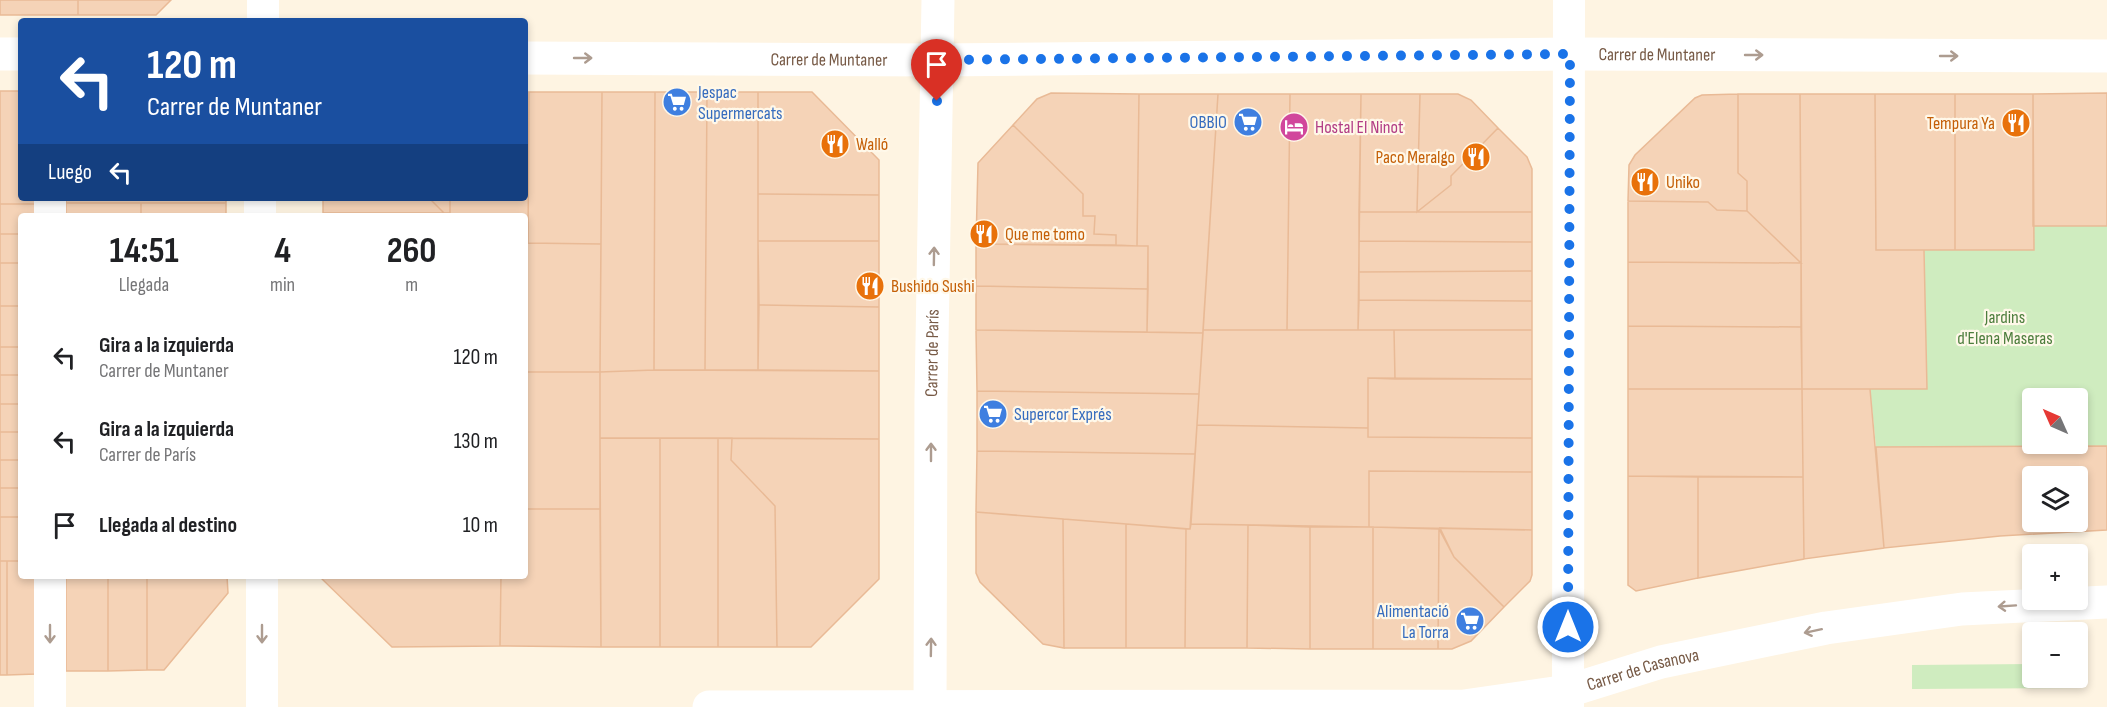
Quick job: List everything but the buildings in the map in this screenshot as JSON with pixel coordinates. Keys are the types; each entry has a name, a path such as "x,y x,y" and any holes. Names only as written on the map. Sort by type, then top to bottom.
{"main road":[{"name":"Carrer de París","path":"930,706 931,410 938,0"},
{"path":"0,54 18,54"},
{"name":"Carrer de Muntaner","path":"528,58 938,60 1570,54 2107,56"},
{"name":"Carrer de Casanova","path":"709,707 1464,706 1568,699 1661,662 1826,628 1962,609 2107,602"}],"street":[{"path":"263,0 263,18"},
{"path":"1568,699 1569,0"},
{"path":"50,579 50,707"},
{"path":"262,579 262,707"}],"green space":[{"name":"Jardins d'Elena Maseras","path":"2033,226 2107,226 2107,446 2088,446 2088,388 2022,388 2022,446 1876,447 1870,389 1927,389 1924,250 2033,250"},
{"path":"2022,664 2022,688 2082,688 1912,689 1912,665"}],"place":[{"name":"Jespac Supermercats","path":"677,102"},
{"name":"OBBIO","path":"1248,122"},
{"name":"Tempura Ya","path":"2016,123"},
{"name":"Hostal El Ninot","path":"1294,127"},
{"name":"Walló","path":"835,144"},
{"name":"Paco Meralgo","path":"1476,157"},
{"name":"Uniko","path":"1645,182"},
{"name":"Que me tomo","path":"984,234"},
{"name":"Bushido Sushi","path":"870,286"},
{"name":"Supercor Exprés","path":"993,414"},
{"name":"Alimentació La Torra","path":"1470,621"}],"route":[{"path":"937,101 938,60 1570,54 1568,627"}]}
